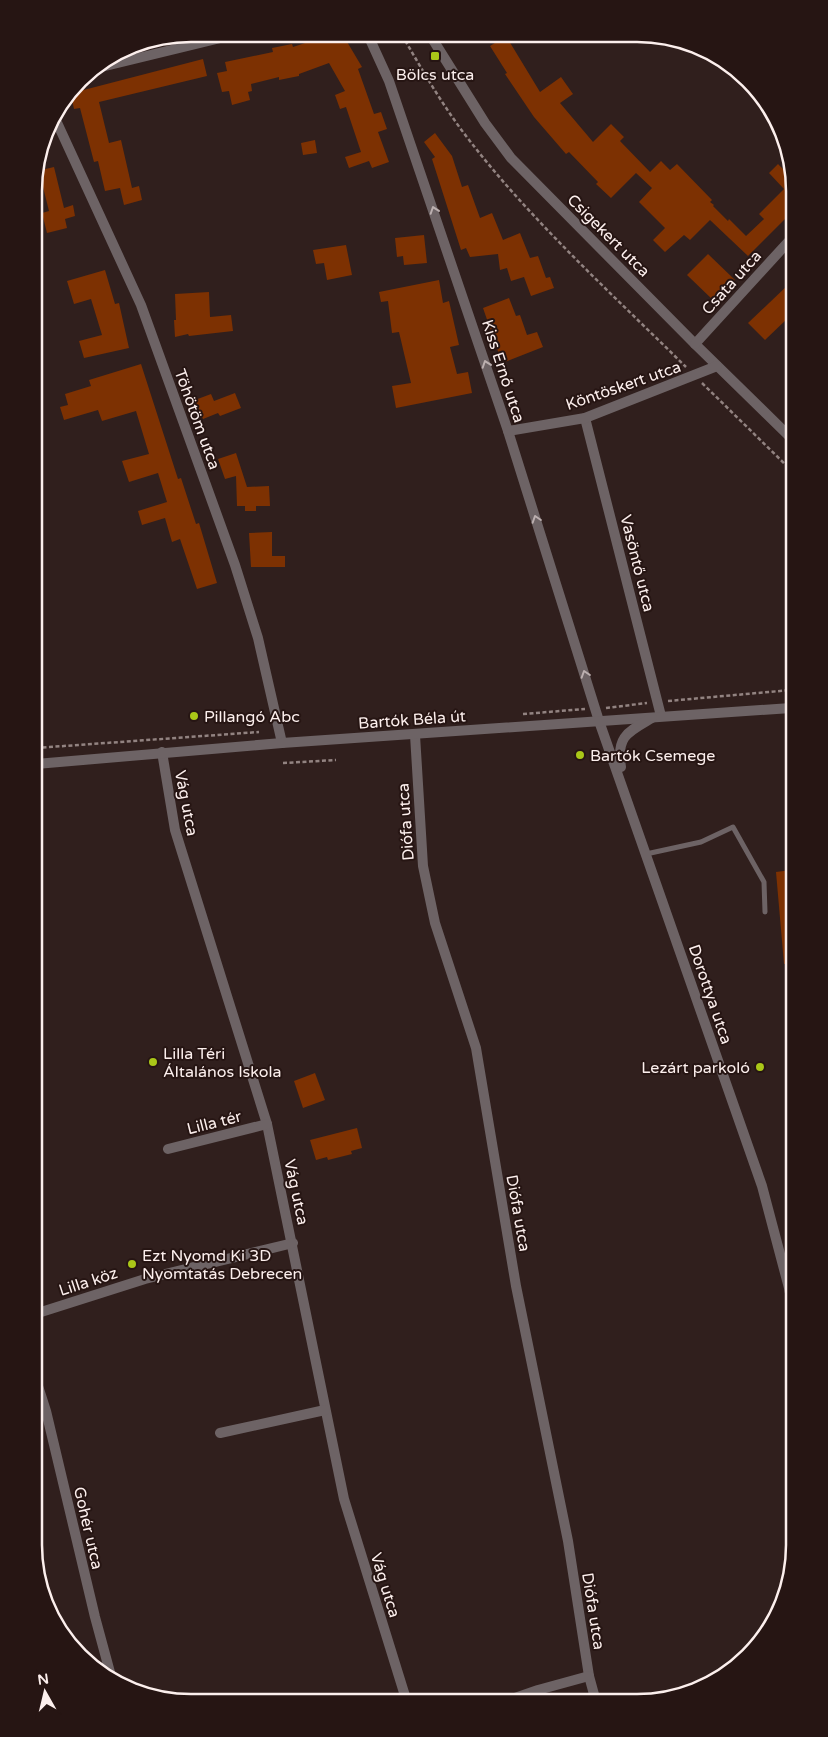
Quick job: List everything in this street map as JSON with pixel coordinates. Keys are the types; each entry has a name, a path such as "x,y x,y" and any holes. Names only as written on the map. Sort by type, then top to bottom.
{"street":[{"name":"Csigekert utca","path":"435,42 484,123 511,158 786,433"},
{"path":"112,65 201,43"},
{"name":"Kiss Ernő utca","path":"372,43 390,81 508,431 599,720"},
{"name":"Töhötöm utca","path":"58,125 141,305 235,565 258,638 282,743"},
{"name":"Csata utca","path":"695,344 786,244"},
{"name":"Köntöskert utca","path":"508,431 585,418 696,376 717,366"},
{"name":"Vasöntő utca","path":"585,418 658,702 659,716"},
{"name":"Bartók Béla út","path":"43,763 282,743 786,708"},
{"path":"624,791 619,755 621,743 628,733 659,716"},
{"name":"Dorottya utca","path":"599,720 762,1186 785,1274"},
{"name":"Diófa utca","path":"415,734 423,866 435,923 476,1048 516,1286 568,1541 589,1676 594,1694"},
{"name":"Vág utca","path":"162,752 175,830 267,1124 344,1499 404,1694"},
{"name":"Lilla tér","path":"168,1149 267,1124"},
{"name":"Lilla köz","path":"42,1312 145,1279 292,1243"},
{"name":"Gohér utca","path":"42,1399 109,1669"},
{"path":"220,1434 325,1410"},
{"path":"526,1694 589,1676"}],"lane":[{"path":"646,854 701,842 733,827 764,882 765,912"}],"path":[{"path":"407,43 463,131 496,172 560,244 786,465"},
{"path":"517,714 786,690"},
{"path":"43,748 280,731"},
{"path":"283,764 336,760"}],"building":[{"path":"496,42 510,42 540,92 561,77 573,94 560,103 593,142 611,124 624,137 620,141 650,172 661,161 670,170 677,164 712,200 710,202 713,206 746,236 764,219 759,214 784,189 769,173 778,164 784,172 786,218 748,256 710,220 690,240 684,235 665,252 653,240 665,228 639,202 652,188 636,173 611,198 596,184 598,182 569,152 566,154 534,117 505,74 507,73 490,46"},
{"path":"306,43 348,43 362,67 358,69 374,114 381,112 387,129 378,132 389,162 372,168 369,161 349,168 345,157 361,152 346,107 340,109 335,95 345,91 329,63 299,74 299,76 279,80 279,77 251,84 252,91 248,92 250,100 232,105 229,91 222,92 217,73 227,71 225,62 273,52 272,48 292,44 293,47"},
{"path":"203,59 207,76 99,102 109,143 121,140 132,188 139,186 142,200 124,205 120,188 105,191 98,161 94,162 80,108 74,109 72,102 82,90"},
{"path":"435,133 452,156 462,187 468,185 480,218 492,213 503,240 520,233 530,258 538,256 546,278 550,277 554,288 531,296 524,277 511,281 507,268 500,270 498,254 470,257 466,248 461,250 432,159 435,157 424,142"},
{"path":"315,140 317,153 303,155 301,143"},
{"path":"54,167 64,208 73,205 75,216 65,219 67,228 47,233 43,217 43,213 49,211 43,187 44,169"},
{"path":"424,235 427,263 404,265 403,256 397,257 395,238"},
{"path":"346,245 352,275 327,280 324,263 316,264 313,250"},
{"path":"708,254 735,280 714,301 687,275"},
{"path":"105,270 115,304 119,303 129,348 84,358 79,341 102,335 91,299 74,304 67,281"},
{"path":"439,280 443,303 449,301 459,345 450,347 457,374 468,372 472,393 396,408 392,386 411,383 399,332 392,333 388,301 381,302 379,292"},
{"path":"786,287 786,320 765,340 748,323"},
{"path":"209,292 210,317 231,315 233,331 189,336 188,334 175,337 175,294"},
{"path":"509,298 516,316 520,315 527,335 537,332 543,347 502,363 483,308"},
{"path":"141,364 178,479 181,478 196,524 199,523 217,583 197,589 180,539 172,542 165,518 142,525 138,511 167,502 158,473 129,482 122,461 149,454 136,411 102,421 98,410 64,420 60,407 68,405 65,394 91,386 89,380"},
{"path":"235,393 241,408 220,416 218,413 203,419 195,400 211,394 214,401"},
{"path":"236,453 247,487 269,486 270,506 256,506 256,511 245,511 245,506 237,506 236,476 225,479 218,459"},
{"path":"272,532 272,556 285,556 285,567 251,567 249,533"},
{"path":"786,871 785,964 784,964 776,872"},
{"path":"315,1073 325,1100 303,1108 294,1081"},
{"path":"357,1128 362,1148 351,1151 352,1154 328,1160 327,1157 316,1160 310,1140"}],"place":[{"name":"Bölcs utca","path":"435,56"},
{"name":"Pillangó Abc","path":"194,716"},
{"name":"Bartók Csemege","path":"580,755"},
{"name":"Lilla Téri Általános Iskola","path":"153,1062"},
{"name":"Lezárt parkoló","path":"760,1067"},
{"name":"Ezt Nyomd Ki 3D Nyomtatás Debrecen","path":"132,1264"}]}
